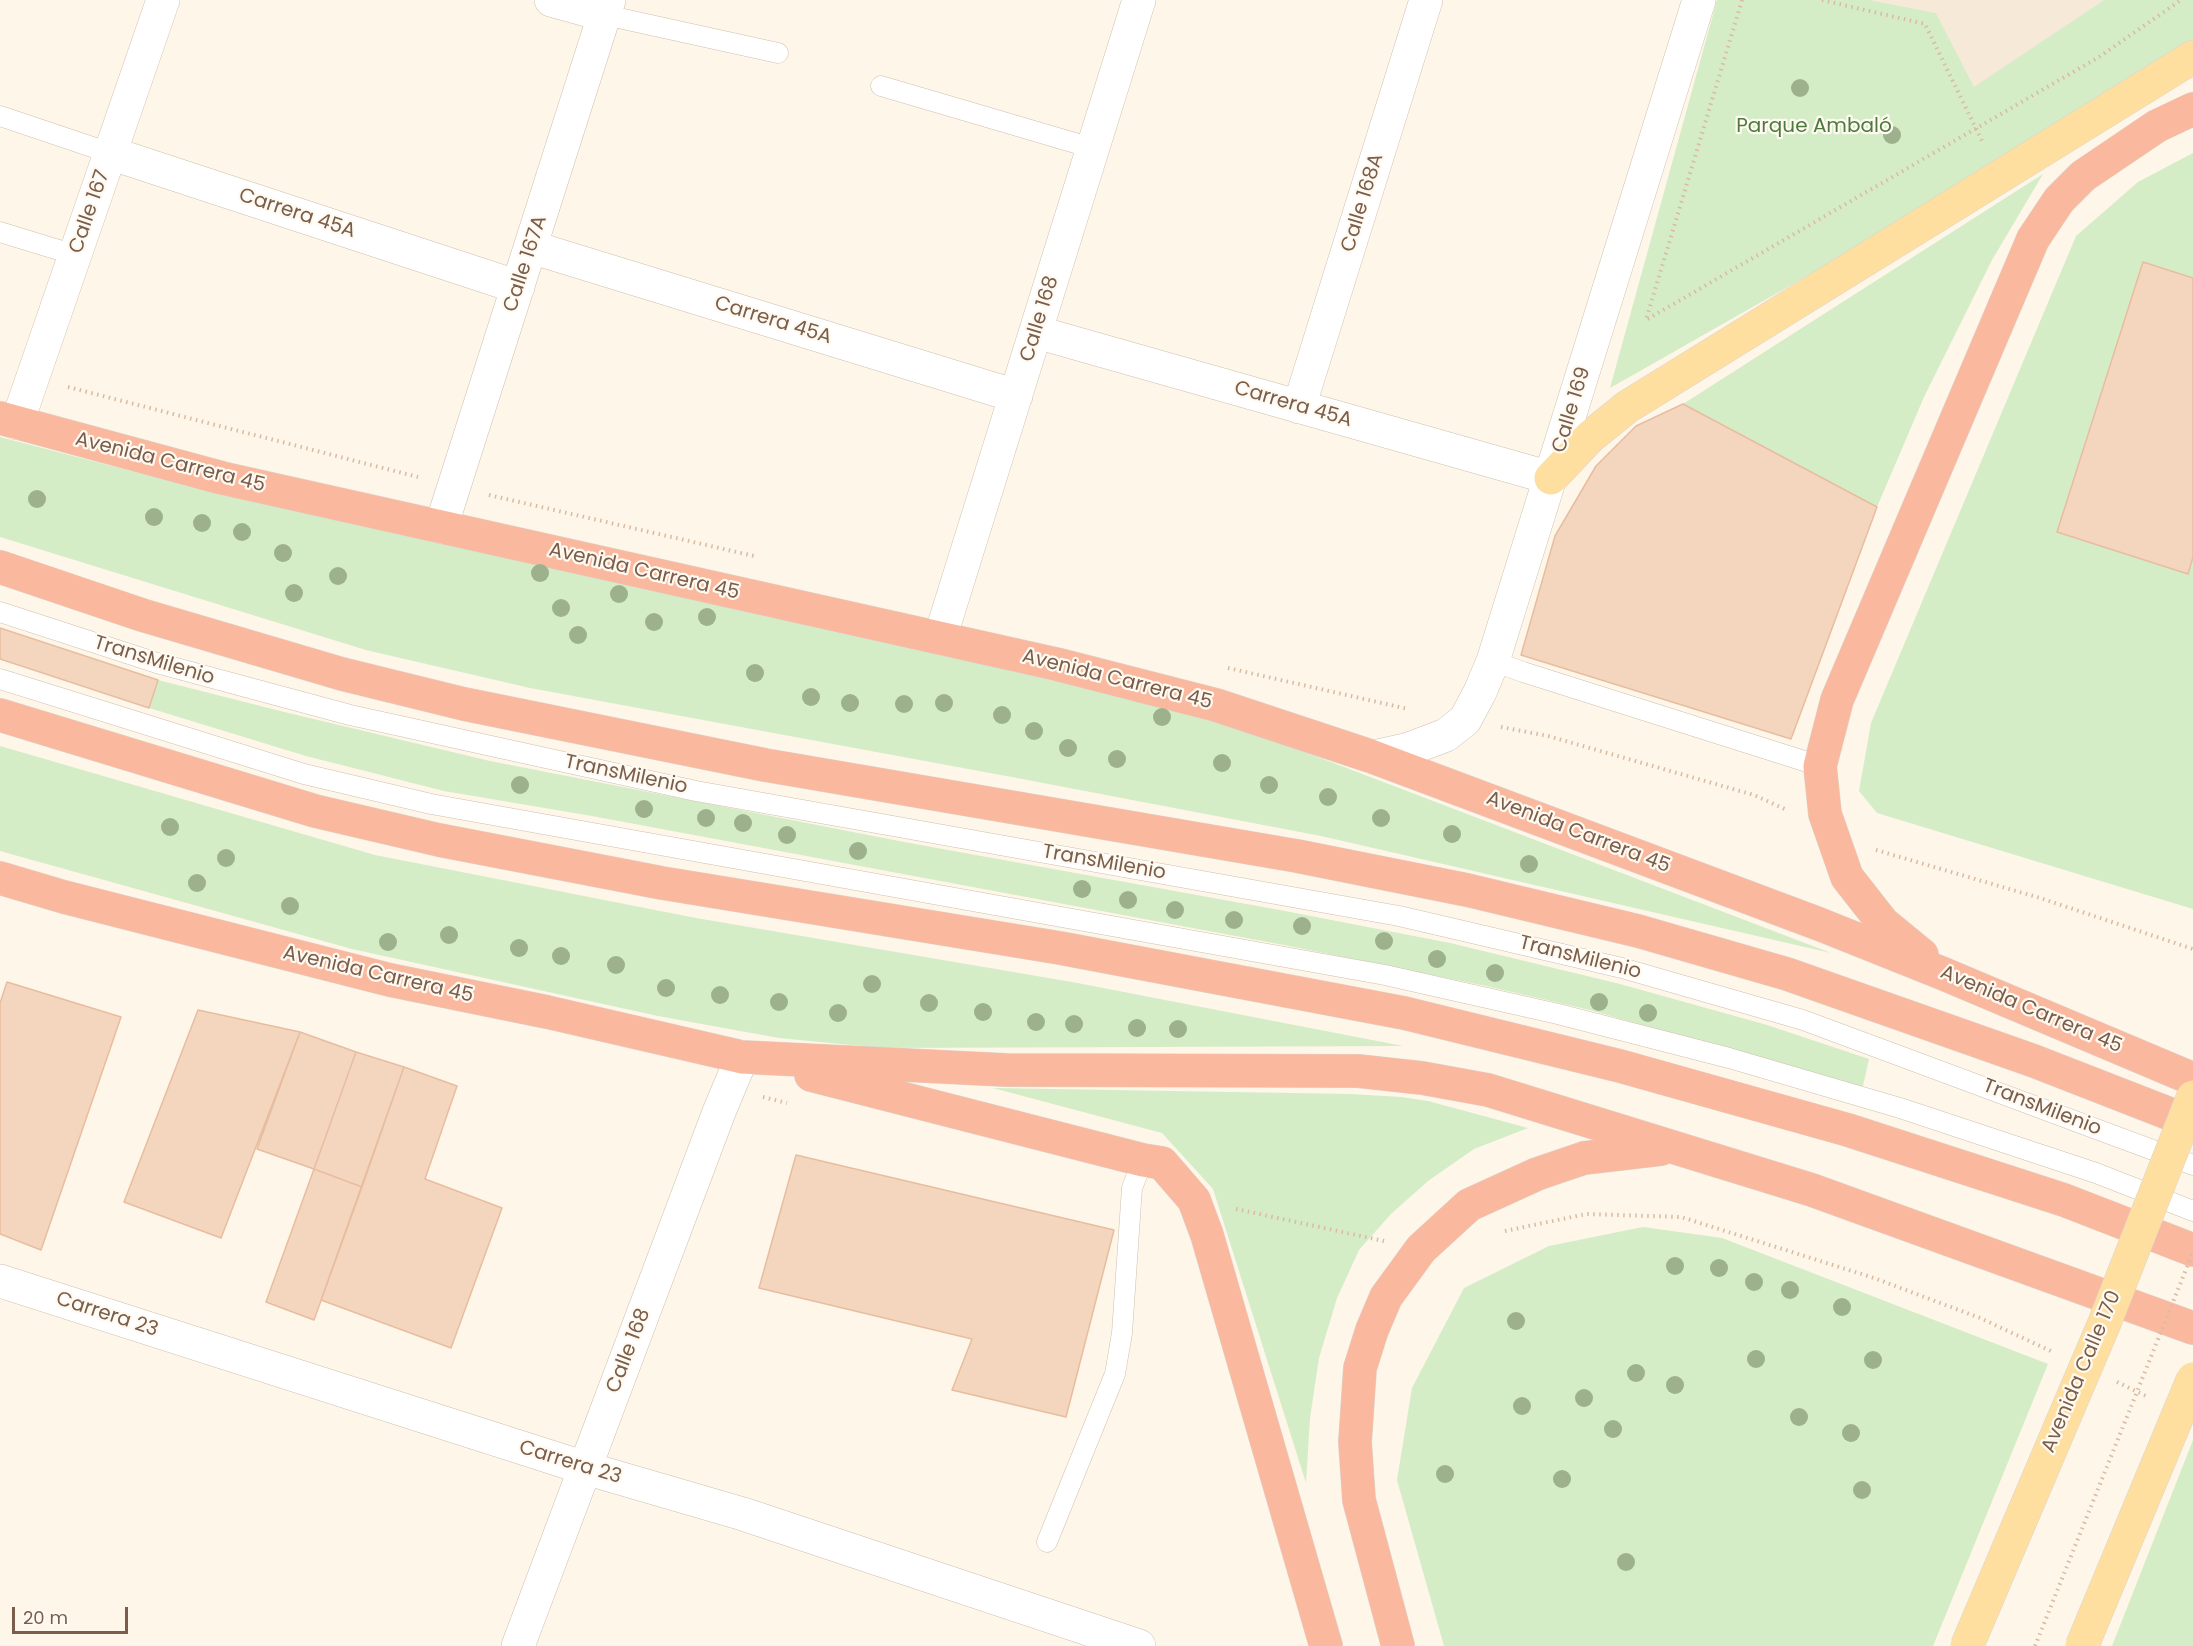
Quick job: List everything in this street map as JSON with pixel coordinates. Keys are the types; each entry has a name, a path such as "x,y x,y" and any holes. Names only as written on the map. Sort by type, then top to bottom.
{"highway":[{"path":"1944,974 1883,922 1847,878 1825,814 1820,766 1828,731 1837,700 2033,239 2059,200 2083,176 2157,126 2193,109"},
{"name":"Avenida Carrera 45","path":"8,421 222,478 1065,666 1216,705 1373,757 1819,924 2193,1079"},
{"path":"0,567 186,628 342,674 464,704 777,767 1297,856 1467,890 1638,931 1798,978 2034,1061 2193,1123"},
{"path":"0,715 315,811 427,837 662,883 1060,948 1415,1016 1620,1066 1848,1130 2064,1200 2193,1251"},
{"name":"Avenida Carrera 45","path":"0,878 64,897 390,980 548,1012 742,1057 1006,1070 1358,1071 1422,1078 1488,1090 1812,1190 2193,1328"},
{"path":"742,1057 1162,1163 1194,1200 1207,1235 1326,1646"},
{"path":"1398,1646 1359,1500 1355,1442 1360,1368 1386,1297 1421,1250 1469,1205 1537,1174 1584,1158 1673,1148"}],"main road":[{"path":"1551,478 1590,437 1628,407 2193,57"},
{"name":"Avenida Calle 170","path":"1967,1646 2103,1324 2193,1097"},
{"path":"2082,1646 2193,1379"}],"street":[{"name":"Calle 167","path":"8,421 75,255 163,0"},
{"path":"551,0 607,8"},
{"name":"Calle 168","path":"940,638 1139,0"},
{"name":"Calle 168A","path":"1299,407 1426,0"},
{"name":"Calle 169","path":"1373,757 1409,749 1446,735 1465,720 1493,661 1699,0"},
{"name":"Calle 167A","path":"441,527 607,8"},
{"name":"Carrera 45A","path":"110,153 518,287"},
{"name":"Carrera 45A","path":"531,247 1016,396"},
{"name":"Carrera 45A","path":"1036,332 1551,478"},
{"name":"Calle 168","path":"518,1646 722,1104 742,1057"},
{"name":"Carrera 23","path":"0,1281 585,1468 743,1514 1139,1646"}],"lane":[{"path":"607,8 778,53"},
{"path":"881,86 1092,148"},
{"path":"0,116 110,153"},
{"path":"0,232 75,255"},
{"name":"TransMilenio","path":"0,612 179,669 303,703 696,791 1399,916 1601,963 1803,1020 2193,1165"},
{"path":"1493,661 1820,766"},
{"path":"0,679 304,774 431,804 1385,975 1558,1014 1729,1058 1900,1108 2097,1173 2193,1211"},
{"path":"1047,1542 1115,1374 1122,1333 1132,1188 1143,1160"}],"path":[{"path":"1742,0 1646,320 2099,57 2181,0"},
{"path":"1822,0 1925,24 1976,129"},
{"path":"74,388 454,487 754,556"},
{"path":"1218,665 1380,704"},
{"path":"1548,736 1754,795"},
{"path":"1872,849 2040,898 2193,949"},
{"path":"1498,1233 1586,1214 1681,1217 1874,1278 1980,1318 2056,1354"},
{"path":"2035,1646 2193,1251"},
{"path":"2111,1379 2148,1397"}],"shaded area":[{"path":"1870,0 2104,0 1974,88 1936,13"}],"green space":[{"name":"Parque Ambaló","path":"1717,0 1870,0 1936,13 1974,87 2104,0 2193,0 2193,45 2001,166 1610,388"},
{"path":"2193,153 2193,909 1877,813 1859,791 1871,723 2076,236 2138,182"},
{"path":"2043,174 1992,260 1924,397 1877,507 1683,404"},
{"path":"0,437 220,494 854,634 1184,711 1297,749 1831,953 1321,836 530,688 366,650 0,537"},
{"path":"158,680 490,761 904,842 1450,943 1620,984 1767,1025 1869,1059 1862,1090 1590,1010 1486,986 1289,946 592,816 444,791 306,756 149,708"},
{"path":"0,746 375,855 696,918 1072,982 1403,1046 882,1048 779,1038 658,1016 352,949 0,851"},
{"path":"993,1088 1350,1094 1401,1097 1428,1101 1528,1128 1474,1149 1428,1181 1391,1214 1359,1250 1337,1298 1319,1358 1310,1418 1306,1483 1213,1189 1162,1133"},
{"path":"1643,1227 1722,1238 2048,1364 1933,1646 1444,1646 1397,1480 1412,1388 1464,1288 1549,1246"},
{"path":"2193,1440 2193,1646 2112,1646"}],"building":[{"path":"2143,262 2193,278 2193,557 2188,574 2057,532"},
{"path":"1683,404 1877,507 1791,739 1521,655 1555,536 1596,466 1636,426"},
{"path":"0,628 158,680 149,708 0,659"},
{"path":"7,982 121,1017 41,1250 0,1234 0,1003"},
{"path":"198,1010 300,1032 221,1238 124,1202"},
{"path":"300,1032 356,1052 314,1169 257,1149"},
{"path":"356,1052 404,1067 362,1187 314,1169"},
{"path":"404,1067 457,1086 425,1179 502,1208 451,1348 321,1300"},
{"path":"796,1155 1114,1230 1066,1417 952,1390 972,1339 759,1288"},
{"path":"314,1169 362,1187 314,1320 266,1302"}]}
